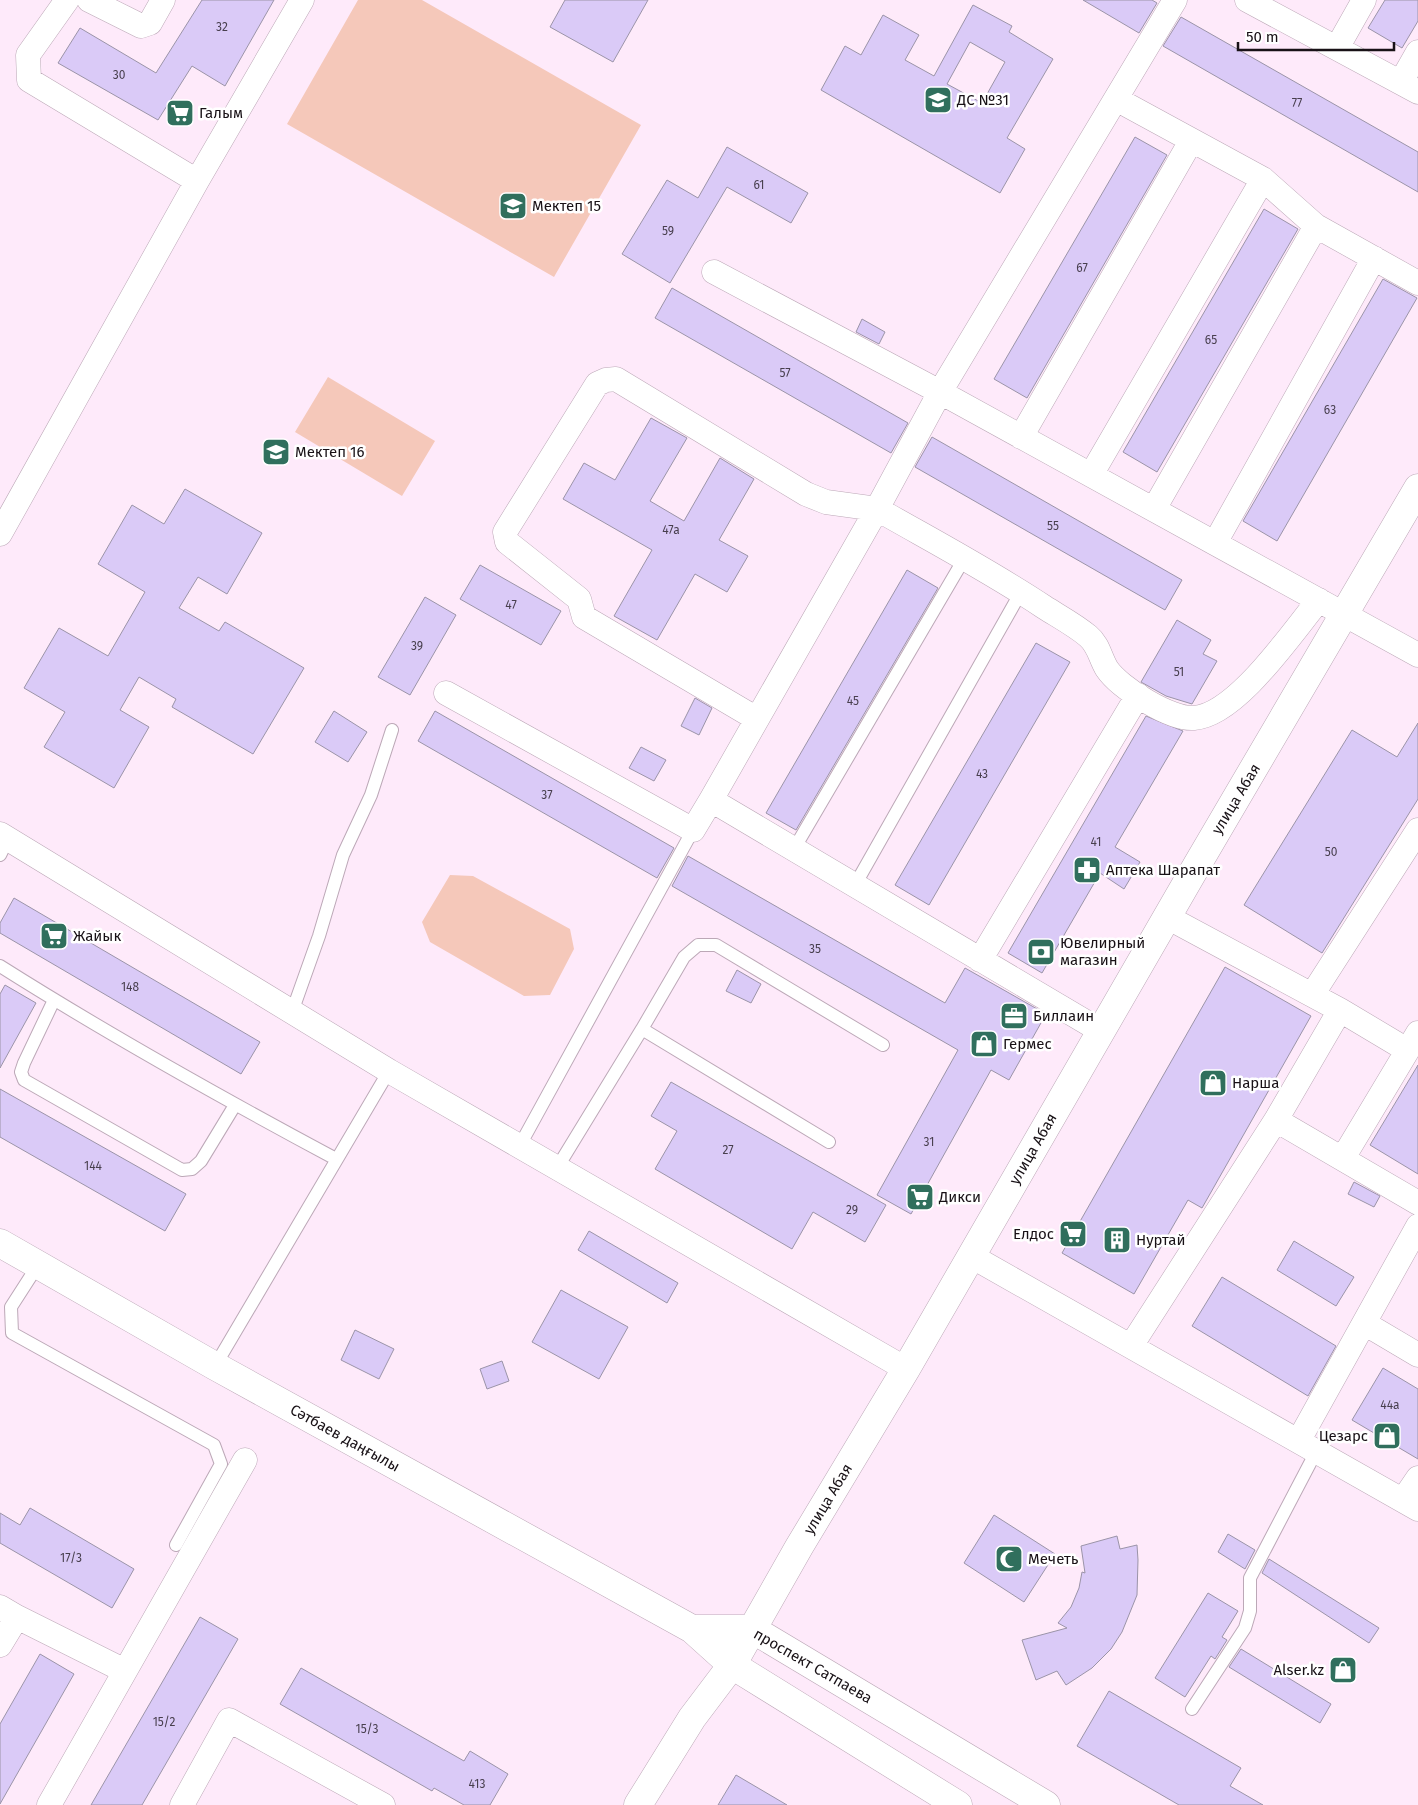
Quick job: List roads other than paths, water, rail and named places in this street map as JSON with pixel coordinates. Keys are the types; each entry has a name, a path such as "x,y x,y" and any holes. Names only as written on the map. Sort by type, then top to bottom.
{"street":[{"path":"67,0 28,55 29,80 197,181"},
{"path":"89,0 141,26 150,23 163,0"},
{"path":"0,534 197,181 302,0"},
{"path":"446,693 693,830 877,509 940,392 1175,0"},
{"path":"1247,0 1274,6 1338,48 1409,87 1418,52"},
{"path":"1338,48 1364,0"},
{"path":"1116,99 1262,178 1316,226 1418,283"},
{"path":"1021,437 1191,141"},
{"path":"1091,475 1262,178"},
{"path":"1154,510 1316,226"},
{"path":"1215,543 1374,258"},
{"path":"714,272 940,392 1418,655"},
{"path":"757,719 584,617 579,599 507,542 506,532 597,384 616,379 806,494 826,502 877,509 1021,592 1090,637 1099,650 1107,668 1119,683 1138,696 1177,715 1194,718 1214,712 1250,685 1318,600"},
{"name":"улица Абая","path":"638,1805 692,1718 732,1665 1418,488"},
{"path":"980,960 1138,696"},
{"path":"711,800 1101,1031"},
{"path":"1312,995 1418,830"},
{"path":"3,843 519,1147 906,1369"},
{"path":"1167,917 1340,1010 1413,1042 1343,1158"},
{"path":"1131,1346 1276,1120 1340,1010"},
{"path":"1276,1120 1418,1203"},
{"path":"1308,1445 1364,1323 1418,1226"},
{"name":"Сәтбаев даңғылы","path":"0,1242 215,1366 692,1629"},
{"path":"971,1256 1308,1445 1410,1505 1418,1478"},
{"path":"1364,1323 1418,1355"},
{"path":"49,1805 245,1460"},
{"path":"0,1645 9,1612 125,1671"},
{"path":"692,1629 732,1665 958,1805"},
{"name":"проспект Сатпаева","path":"692,1629 752,1629 1046,1805"},
{"path":"182,1805 229,1720 380,1804"}],"lane":[{"path":"794,849 964,559"},
{"path":"855,885 1021,592"},
{"path":"292,1012 319,936 343,855 371,795 392,730"},
{"path":"519,1147 693,830"},
{"path":"557,1168 684,957 698,945 716,945 883,1045"},
{"path":"0,966 54,1000 235,1105 336,1159"},
{"path":"54,1000 24,1063 21,1072 24,1080 182,1170 192,1169 201,1161 235,1105"},
{"path":"642,1029 829,1142"},
{"path":"215,1366 389,1071"},
{"path":"38,1264 11,1307 12,1333 214,1445 221,1464 176,1545"},
{"path":"1192,1709 1245,1628 1250,1611 1250,1578 1308,1445"}],"place":[{"name":"ДС №31","path":"938,100"},
{"name":"Галым","path":"180,113"},
{"name":"Мектеп 15","path":"513,206"},
{"name":"Мектеп 16","path":"276,452"},
{"name":"Аптека Шарапат","path":"1087,870"},
{"name":"Жайык","path":"54,936"},
{"name":"Ювелирный магазин","path":"1041,952"},
{"name":"Биллаин","path":"1014,1016"},
{"name":"Гермес","path":"984,1044"},
{"name":"Нарша","path":"1213,1083"},
{"name":"Дикси","path":"920,1197"},
{"name":"Елдос","path":"1073,1234"},
{"name":"Нуртай","path":"1117,1240"},
{"name":"Цезарс","path":"1387,1436"},
{"name":"Мечеть","path":"1009,1559"},
{"name":"Alser.kz","path":"1343,1670"}]}
